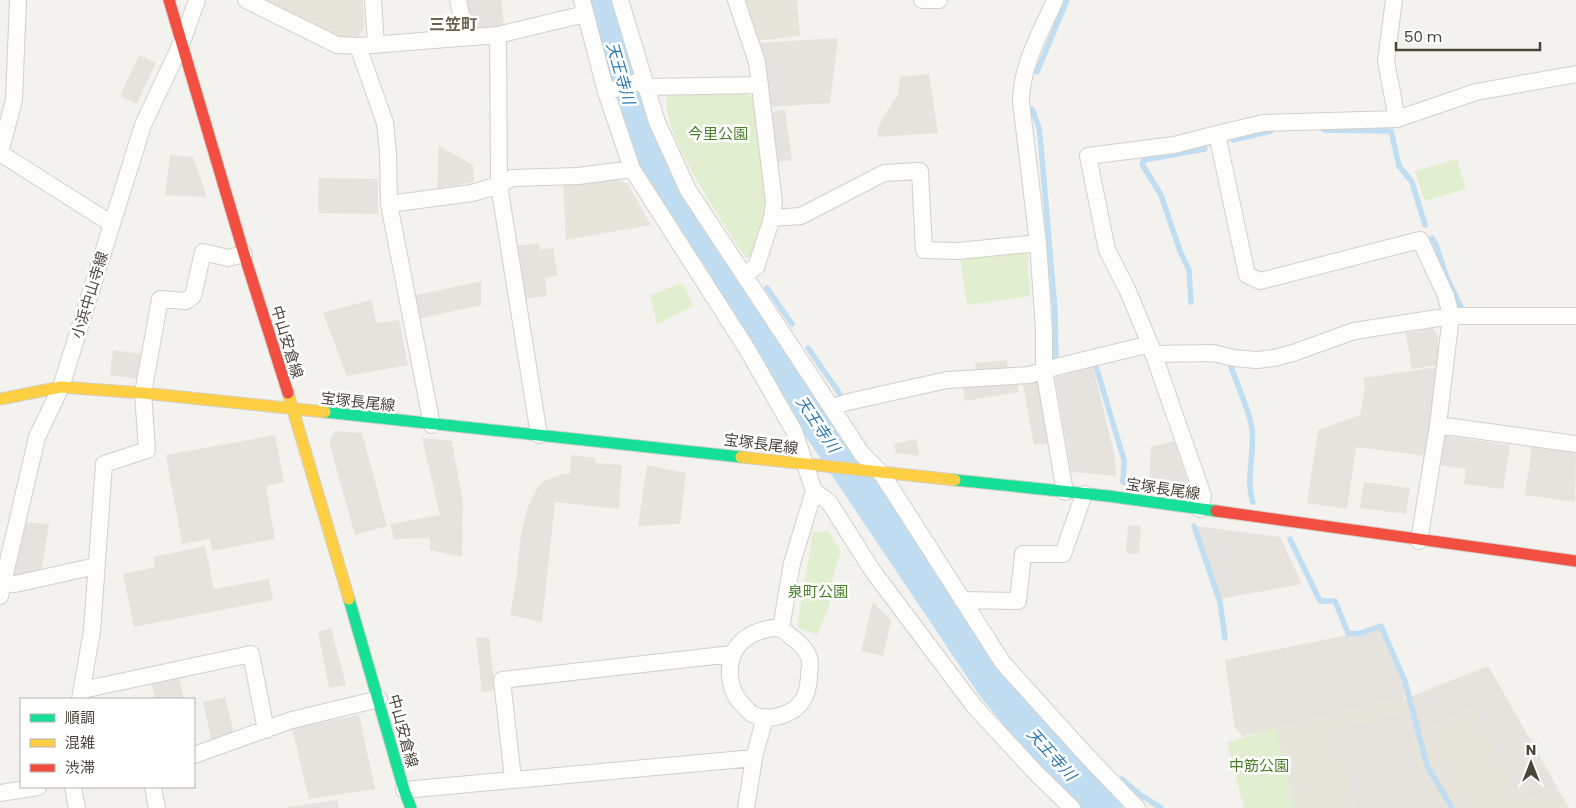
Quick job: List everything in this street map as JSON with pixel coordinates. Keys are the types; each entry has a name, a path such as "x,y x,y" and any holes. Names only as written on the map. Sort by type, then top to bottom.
{"street":[{"path":"18,0 14,100 0,153 112,224"},
{"name":"中山安倉線","path":"170,0 244,254 293,409 404,790 411,808"},
{"name":"小浜中山寺線","path":"1,589 37,437 61,387 143,126 182,42 197,0"},
{"path":"246,0 337,44 358,46 498,35 583,7 632,169 752,358 794,431 814,491 829,502 872,570 974,706 1036,773 1072,808"},
{"path":"373,0 376,44"},
{"path":"458,0 466,38"},
{"path":"620,0 641,83 688,190 833,407 862,454 1003,663 1137,808"},
{"path":"736,0 757,62 774,202 772,218 756,267 744,275"},
{"path":"922,0 940,0"},
{"path":"1056,0 1026,67 1021,88 1022,120 1028,153 1038,243 1044,330 1044,370 1065,492"},
{"path":"1394,0 1386,61 1397,119"},
{"path":"498,35 499,185 539,435"},
{"path":"358,46 385,123 390,204 432,425"},
{"path":"1200,509 1203,496 1152,349 1128,290 1107,250 1088,156 1174,144 1263,123 1397,119 1476,92 1576,74"},
{"path":"609,91 641,83 760,85"},
{"path":"1217,134 1247,275 1260,281 1420,240 1446,296 1450,316 1438,425 1419,541"},
{"path":"390,204 472,193 499,185 512,178 578,176 632,169"},
{"path":"772,218 801,216 884,173 920,171 924,250 958,251 1038,243"},
{"path":"244,254 228,258 203,252 193,296 186,301 160,299 143,393 146,450 104,464 92,631 81,694 250,654 266,730"},
{"path":"833,407 947,380 1030,375 1044,370 1152,349 1257,360 1293,353 1354,330 1450,316 1576,316"},
{"name":"宝塚長尾線","path":"0,399 61,387 143,393 1084,494 1576,561"},
{"path":"1438,425 1576,444"},
{"path":"781,628 792,563 814,491"},
{"path":"962,600 1018,601 1023,554 1063,554 1084,494"},
{"path":"1,589 15,584 96,566"},
{"path":"781,628 799,642 809,656 808,684 805,696 800,704 789,713 777,717 765,718 752,714 734,693 730,674 732,654 740,643 759,630 781,628"},
{"path":"513,779 502,680 732,654"},
{"path":"195,755 292,720 379,699"},
{"path":"746,808 754,758 765,718"},
{"path":"404,790 754,758"},
{"path":"0,793 32,788"},
{"path":"73,788 77,808"},
{"path":"153,788 157,808"}],"shaded area":[{"path":"264,0 363,0 364,28 357,39 340,39"},
{"path":"465,0 501,0 504,26 478,31 470,24"},
{"path":"744,0 797,0 800,36 756,41"},
{"path":"838,38 830,103 770,107 757,43"},
{"path":"139,55 156,63 137,104 120,96"},
{"path":"929,74 938,133 877,137 879,125 898,94 900,77"},
{"path":"785,110 792,160 778,162 771,112"},
{"path":"439,146 473,165 474,182 437,189"},
{"path":"170,155 193,157 207,197 165,195"},
{"path":"319,178 378,179 378,214 318,213"},
{"path":"618,180 628,184 651,225 566,240 563,181"},
{"path":"539,243 540,250 553,248 558,276 545,278 547,296 524,299 516,246"},
{"path":"481,281 481,305 418,319 413,296"},
{"path":"371,300 377,323 399,320 408,365 347,376 323,313"},
{"path":"1433,328 1438,337 1438,365 1412,369 1406,333"},
{"path":"113,350 142,354 138,379 110,375"},
{"path":"1007,360 1008,371 976,374 975,363"},
{"path":"1093,367 1115,457 1116,476 1071,472 1055,377"},
{"path":"1438,367 1426,456 1356,447 1347,509 1307,503 1318,430 1360,415 1365,388 1363,378"},
{"path":"1039,379 1050,443 1034,445 1022,381"},
{"path":"1002,381 1017,381 1019,392 965,401 963,388"},
{"path":"335,431 362,433 387,526 355,535 329,442"},
{"path":"275,435 284,482 266,486 275,539 212,551 210,539 182,544 166,455"},
{"path":"1444,436 1510,445 1503,489 1464,484 1466,469 1440,465"},
{"path":"422,438 452,441 463,504 462,557 430,550 430,538 394,539 390,524 440,515"},
{"path":"916,439 920,456 896,453 894,444"},
{"path":"1174,441 1189,485 1184,490 1149,486 1151,447"},
{"path":"1532,446 1576,452 1575,502 1525,495"},
{"path":"571,455 595,458 595,463 622,465 619,509 555,502 542,622 510,615 521,534 527,509 537,488 544,481 563,474 570,474"},
{"path":"647,465 686,473 680,524 638,526"},
{"path":"1364,482 1410,488 1406,514 1360,508"},
{"path":"26,522 49,524 41,575 18,580 11,574"},
{"path":"1128,525 1141,526 1139,554 1126,553"},
{"path":"1196,526 1280,537 1302,584 1220,599"},
{"path":"205,546 214,589 269,579 273,600 134,627 123,574 155,567 153,557"},
{"path":"873,602 891,621 883,656 861,651"},
{"path":"331,628 346,685 329,688 318,632"},
{"path":"1380,628 1408,694 1403,696 1405,699 1488,666 1569,808 1294,808 1275,729 1243,736 1235,727 1225,660 1357,635"},
{"path":"1380,628 1408,694 1243,736 1235,727 1225,660 1357,635"},
{"path":"489,637 495,690 482,692 476,638"},
{"path":"1488,666 1556,785 1519,802 1472,708 1413,735 1420,768 1444,808 1355,808 1334,731 1407,711 1405,699"},
{"path":"179,676 184,698 155,698 151,682"},
{"path":"225,697 235,738 212,742 203,702"},
{"path":"359,715 375,789 309,799 292,728"},
{"path":"337,800 339,808 282,808"}],"green space":[{"name":"今里公園","path":"747,94 753,98 766,205 754,256 746,258 710,202 683,154 667,111 667,95"},
{"path":"1457,159 1466,189 1424,201 1415,171"},
{"path":"1027,248 1030,296 967,305 960,258"},
{"path":"682,283 693,306 657,324 650,295"},
{"name":"泉町公園","path":"828,531 841,551 831,584 837,586 817,635 797,627 813,532"},
{"name":"中筋公園","path":"1275,728 1294,808 1244,808 1227,742"}],"waterway":[{"name":"天王寺川","path":"601,0 633,115 660,188 995,687 1060,765 1105,808"},
{"path":"1037,72 1067,0"},
{"path":"1032,109 1039,128 1041,146 1055,311 1056,364"},
{"path":"1324,130 1391,131 1399,166 1412,182 1425,225"},
{"path":"1233,140 1271,131"},
{"path":"1191,302 1189,270 1180,251 1161,195 1142,164 1144,160 1205,149"},
{"path":"1432,238 1447,278 1461,307"},
{"path":"767,288 792,324"},
{"path":"808,348 840,394"},
{"path":"1092,363 1095,363 1124,460 1123,482 1183,492"},
{"path":"1231,367 1251,422 1253,438 1250,484 1253,502"},
{"path":"1194,526 1220,602 1225,638"},
{"path":"1290,539 1319,599 1321,601 1335,601 1348,633 1358,634 1381,626 1405,681 1427,766 1452,808"},
{"path":"1122,779 1139,794 1161,808"}],"traffic: fast":[{"path":"325,412 741,457"},
{"path":"955,480 1108,496 1216,511"},
{"path":"349,599 404,790 411,808"}],"traffic: slow":[{"path":"0,399 61,387 143,393 325,412"},
{"path":"288,393 349,599"},
{"path":"741,457 955,480"}],"traffic: jam":[{"path":"169,0 244,254 288,393"},
{"path":"1216,511 1576,561"}],"district":[{"name":"三笠町","path":"453,24"}]}
